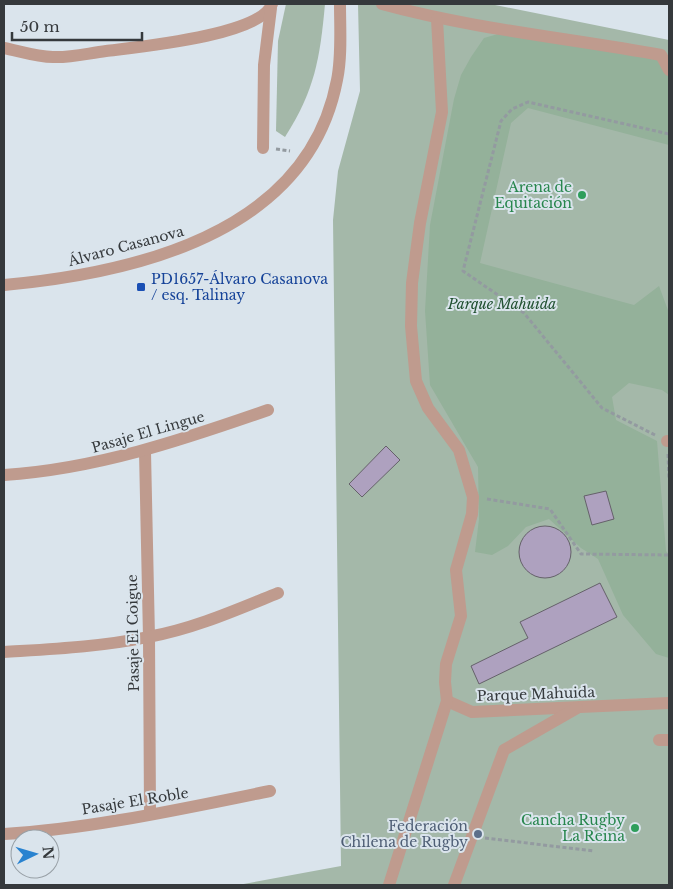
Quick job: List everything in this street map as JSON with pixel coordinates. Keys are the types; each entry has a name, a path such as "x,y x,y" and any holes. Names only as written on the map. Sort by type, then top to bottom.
{"street":[{"name":"Álvaro Casanova","path":"4,285 73,276 114,268 197,242 225,229 259,207 286,181 303,158 317,136 328,112 338,79 340,4"},
{"path":"382,4 437,19 576,39 661,55 669,70"},
{"path":"4,48 52,58 168,43 212,35 253,21 272,6"},
{"path":"263,148 264,65 272,6"},
{"path":"389,885 448,701 445,682 446,664 461,616 456,570 472,514 473,496 459,450 428,408 416,381 411,326 412,283 442,112 437,19"},
{"name":"Pasaje El Lingue","path":"4,475 30,474 145,452 268,410"},
{"name":"Pasaje El Coigue","path":"145,452 150,813"},
{"path":"4,652 88,647 149,637 222,616 278,593"},
{"name":"Parque Mahuida","path":"448,701 458,708 472,712 669,702"},
{"path":"454,885 504,750 577,708"},
{"name":"Pasaje El Roble","path":"4,834 36,832 270,791"}],"path":[{"path":"669,134 528,102 512,109 501,121 463,271 524,314 602,408 668,441 669,480"},
{"path":"263,148 287,150 303,158"},
{"path":"473,496 550,509 581,554 669,555"},
{"path":"472,837 594,851"}],"green space":[{"path":"286,4 325,4 321,41 310,89 285,137 276,131 278,41"},
{"name":"Parque Mahuida","path":"358,4 490,4 669,40 669,885 238,885 341,866 333,220 338,171 360,91"},
{"path":"498,34 669,61 669,145 528,108 511,123 480,263 634,305 659,286 669,313 669,395 662,390 629,383 612,397 616,420 657,441 666,551 669,555 669,658 656,654 623,615 598,559 581,548 549,519 526,527 508,546 492,555 475,552 479,519 478,467 430,385 425,311 430,225 454,99 461,75 471,57 484,38"}],"building":[{"path":"386,446 400,460 362,497 349,484"},
{"path":"606,491 614,519 592,525 584,496"},
{"path":"540,526 550,526 564,533 571,547 571,557 564,571 550,578 540,578 530,574 523,567 519,557 519,547 523,537 530,530"},
{"path":"600,583 617,617 479,684 471,666 528,638 520,622"}],"place":[{"name":"Arena de Equitación","path":"582,195"},
{"name":"PD1657-Álvaro Casanova / esq. Talinay","path":"141,287"},
{"name":"Cancha Rugby La Reina","path":"635,828"},
{"name":"Federación Chilena de Rugby","path":"478,834"}]}
